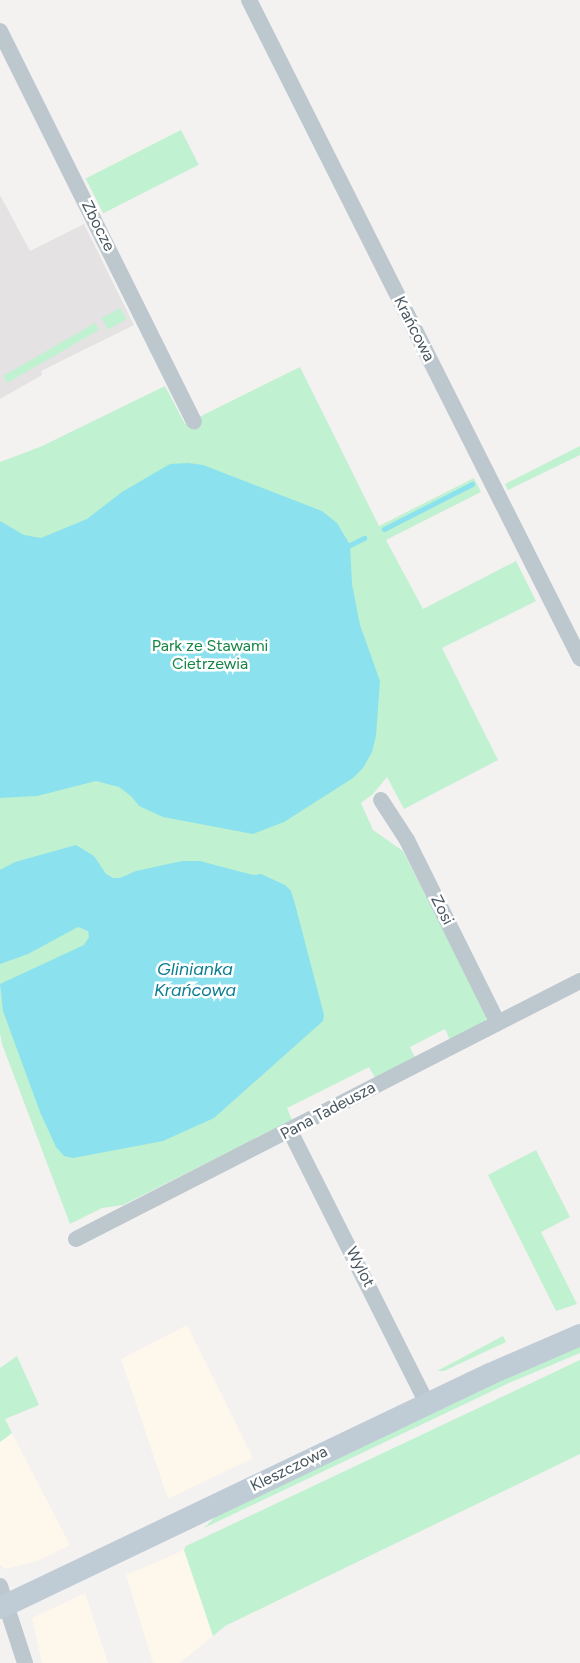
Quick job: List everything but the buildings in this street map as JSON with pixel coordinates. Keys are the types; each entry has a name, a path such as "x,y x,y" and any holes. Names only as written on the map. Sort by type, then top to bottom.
{"main road":[{"name":"Kleszczowa","path":"2,1600 427,1403 580,1335"}],"street":[{"name":"Krańcowa","path":"249,0 580,658"},
{"name":"Zbocze","path":"0,31 194,421"},
{"name":"Zosi","path":"381,800 407,840 498,1023"},
{"name":"Pana Tadeusza","path":"76,1239 580,981"},
{"name":"Wylot","path":"290,1131 427,1403"},
{"path":"2,1600 25,1663"}],"shaded area":[{"path":"0,195 30,251 84,224 134,325 41,371 42,375 0,399"},
{"path":"187,1325 253,1458 168,1499 121,1359"},
{"path":"12,1433 70,1545 38,1561 5,1569 0,1564 0,1442"},
{"path":"184,1550 213,1636 180,1663 153,1663 126,1575"},
{"path":"85,1593 108,1663 42,1663 32,1618"}],"green space":[{"path":"181,130 199,165 103,213 86,179"},
{"path":"120,308 126,319 108,330 102,318"},
{"path":"95,323 99,330 7,383 3,376"},
{"name":"Park ze Stawami Cietrzewia","path":"300,367 379,526 474,478 481,492 386,540 423,609 516,561 536,601 442,648 498,760 404,809 387,777 373,794 361,803 373,830 403,851 487,1017 484,1023 450,1040 445,1029 410,1047 415,1058 375,1078 369,1067 287,1108 292,1120 123,1205 102,1208 70,1224 2,1044 0,1033 0,462 40,447 165,386 185,424"},
{"path":"580,446 580,455 508,490 505,484"},
{"path":"536,1150 570,1217 541,1232 577,1304 556,1311 488,1175"},
{"path":"503,1336 506,1342 444,1371 437,1371"},
{"path":"580,1345 580,1353 509,1383 204,1528 217,1515 516,1372"},
{"path":"17,1356 39,1405 5,1419 12,1433 0,1442 0,1368"},
{"path":"580,1360 580,1454 225,1626 213,1636 184,1550 186,1546"}],"water":[{"path":"170,464 203,465 322,511 337,523 350,545 352,584 360,625 380,681 376,736 372,752 363,768 353,778 284,822 253,834 163,817 139,806 119,787 96,781 37,796 0,798 0,521 24,535 41,538 87,519 122,492"},
{"name":"Glinianka Krańcowa","path":"76,845 94,856 106,874 113,878 182,861 200,861 253,875 261,874 285,885 291,891 295,904 324,1015 323,1021 214,1118 163,1141 73,1158 64,1156 56,1147 40,1112 3,1011 0,984 84,945 89,937 88,931 78,927 28,954 0,964 0,870 15,862"}],"waterway":[{"path":"384,529 472,484"},
{"path":"350,545 364,538"}]}
